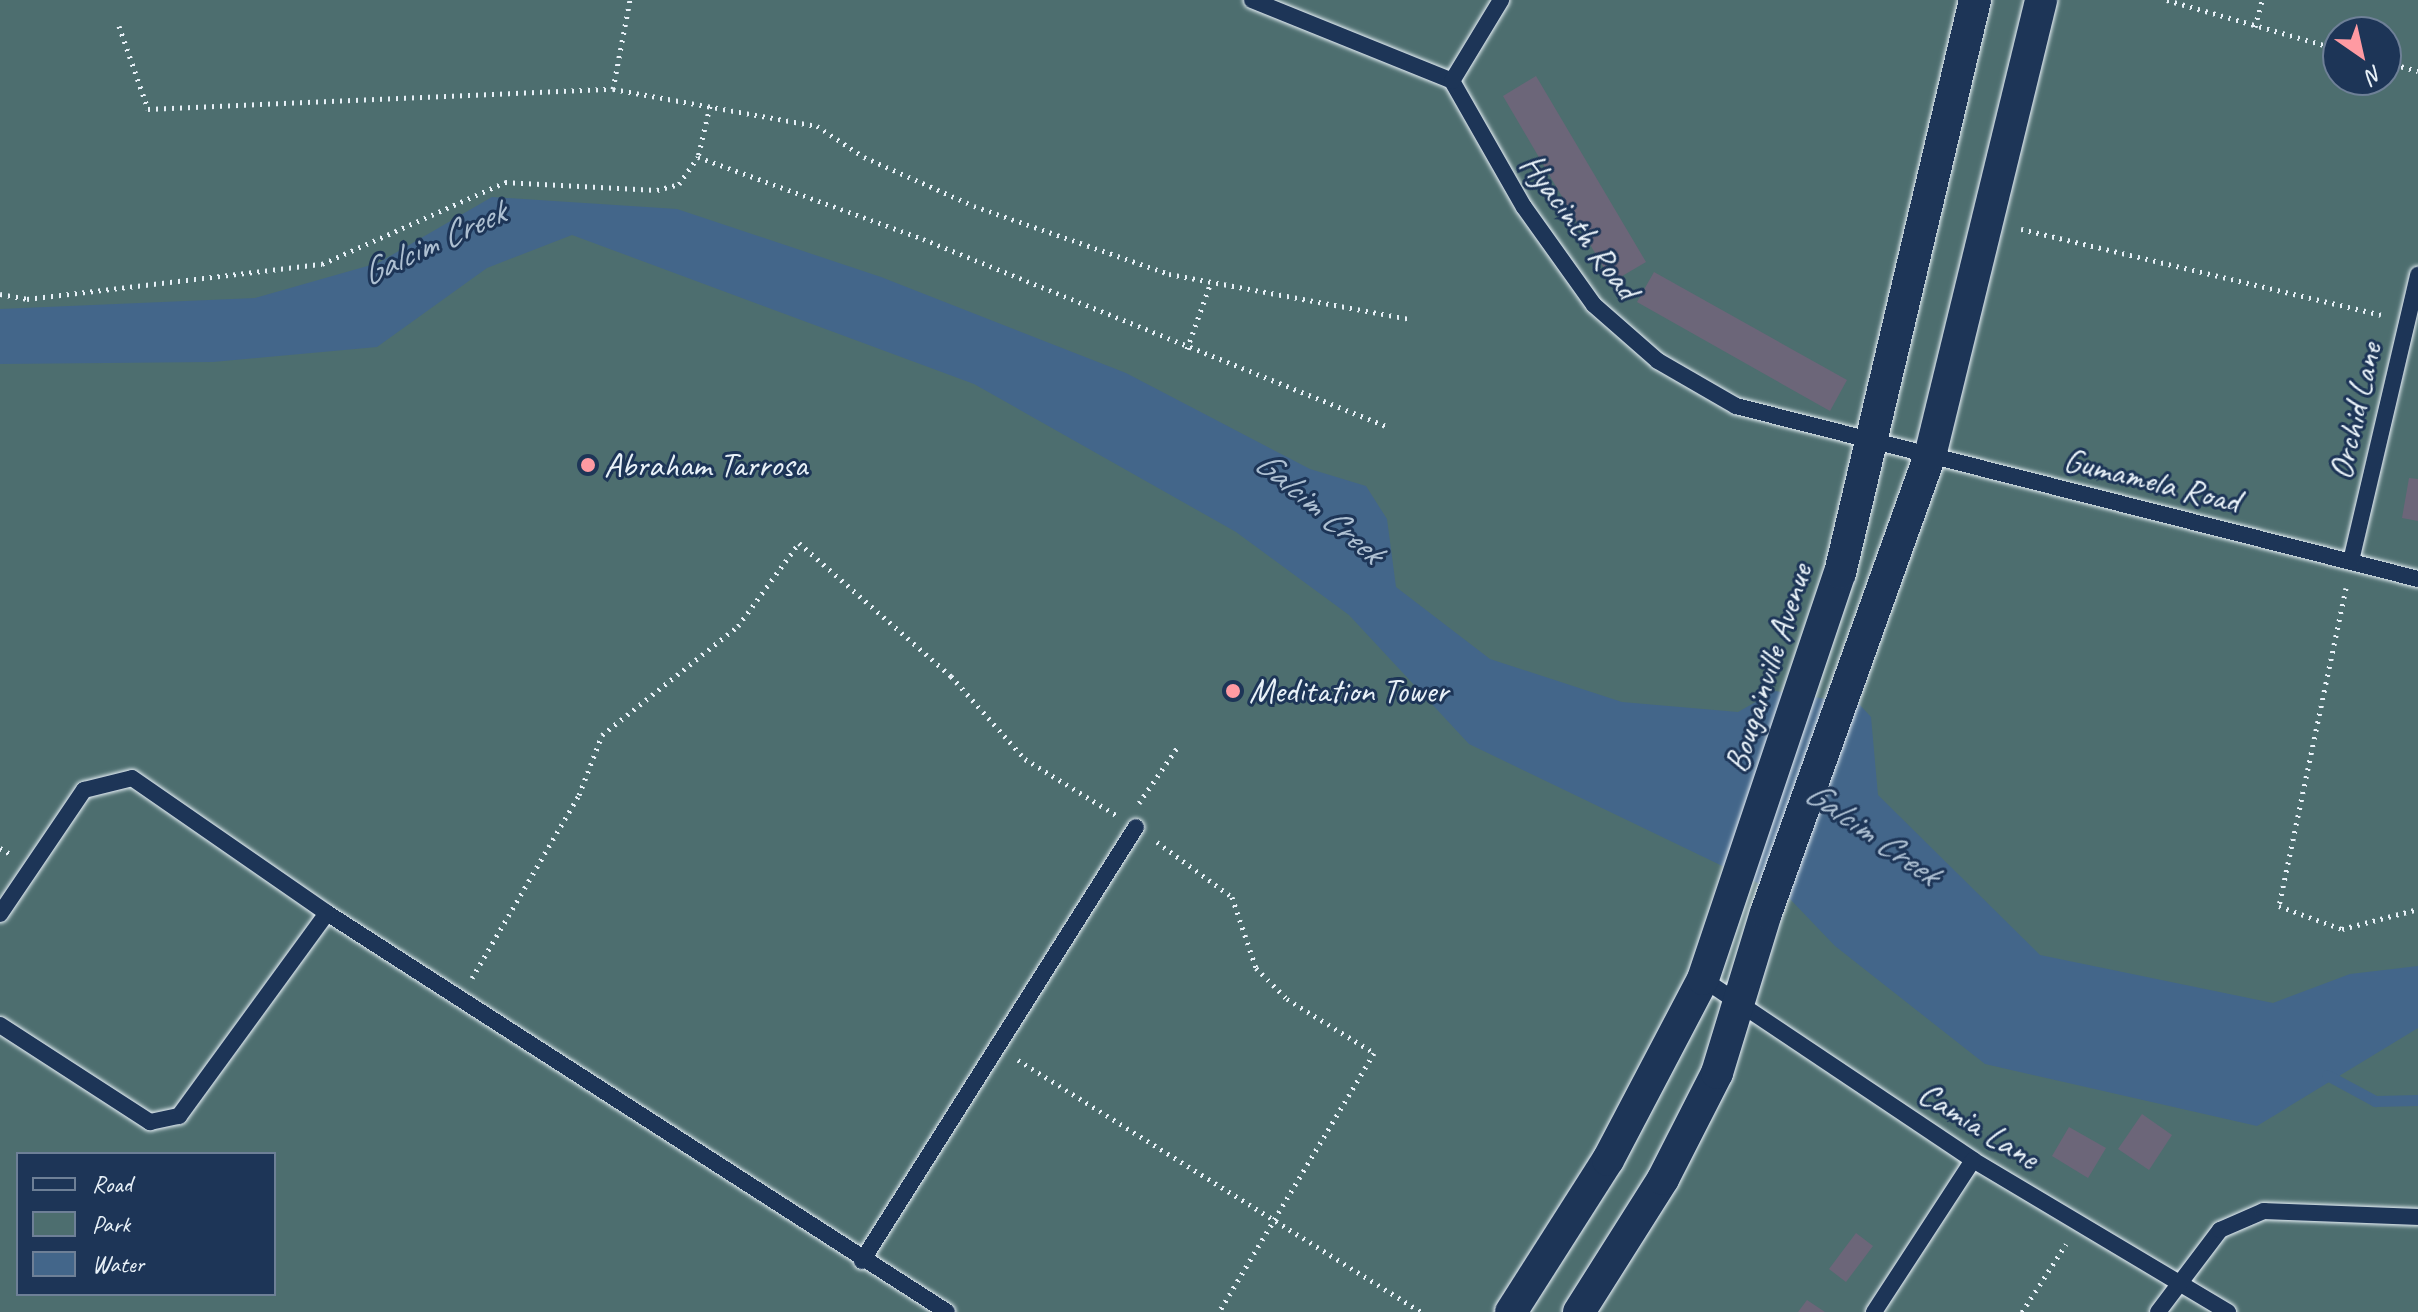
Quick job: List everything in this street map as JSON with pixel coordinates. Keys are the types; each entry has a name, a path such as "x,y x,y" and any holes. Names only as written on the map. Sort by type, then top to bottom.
{"street":[{"name":"Bougainville Avenue","path":"1511,1312 1608,1160 1703,979 1814,661 1870,445 1975,0"},
{"path":"1579,1312 1663,1179 1717,1073 1741,1004 1766,913 1930,456 2041,0"}],"lane":[{"path":"1252,0 1452,81 1501,0"},
{"name":"Hyacinth Road","path":"1452,81 1524,207 1594,305 1658,361 1736,406 1870,445"},
{"name":"Orchid Lane","path":"2351,561 2418,275"},
{"name":"Gumamela Road","path":"1870,445 1930,456 2418,579"},
{"path":"0,914 84,790 132,778 327,913 862,1261 947,1312"},
{"path":"862,1261 998,1047 1131,824"},
{"path":"0,1025 150,1122 179,1116 327,913"},
{"name":"Camia Lane","path":"1703,979 1973,1160 2228,1312"},
{"path":"1874,1312 1973,1160"},
{"path":"2158,1312 2178,1280 2220,1230 2264,1211 2418,1217"}],"path":[{"path":"613,89 630,0"},
{"path":"2167,0 2322,45"},
{"path":"2255,27 2262,0"},
{"path":"119,26 148,109 613,89 817,126 864,157 974,206 1211,282 1409,319"},
{"path":"0,294 27,299 322,264 505,182 657,190 679,184 698,157 710,106"},
{"path":"698,157 923,239 1187,349 1386,426"},
{"path":"1989,221 2406,321"},
{"path":"1187,349 1211,282"},
{"path":"460,999 579,795 602,735 738,626 799,543 970,694 1025,759 1131,824 1232,897 1256,968 1287,999 1374,1053 1276,1223 1219,1312"},
{"path":"2351,561 2279,906 2342,929 2418,909"},
{"path":"1131,824 1177,748"},
{"path":"998,1047 1421,1312"},
{"path":"2022,1312 2080,1223"}],"green space":[{"path":"0,0 2418,0 2418,1312 0,1312"}],"water":[{"path":"492,197 677,209 881,277 1126,373 1310,469 1366,486 1387,519 1396,587 1490,659 1622,702 1738,712 1775,691 1859,704 1871,717 1878,795 2040,955 2273,1003 2350,974 2418,966 2418,1028 2257,1126 1985,1064 1835,946 1789,898 1469,744 1349,615 1236,532 974,384 572,235 487,268 377,347 213,362 0,364 0,309 255,298 378,263"}],"building":[{"path":"1536,76 1646,262 1612,282 1503,96"},
{"path":"1654,272 1847,380 1830,411 1637,302"},
{"path":"2409,478 2418,479 2418,521 2402,518"},
{"path":"2142,1114 2172,1135 2149,1170 2118,1149"},
{"path":"2069,1127 2106,1148 2088,1178 2052,1156"},
{"path":"1856,1233 1873,1246 1846,1282 1829,1269"},
{"path":"1807,1300 1825,1312 1798,1312"}],"waterway":[{"name":"Galcim Creek","path":"2327,1075 2375,1101 2418,1100"}],"place":[{"name":"Abraham Tarrosa","path":"588,465"},
{"name":"Meditation Tower","path":"1233,691"}]}
